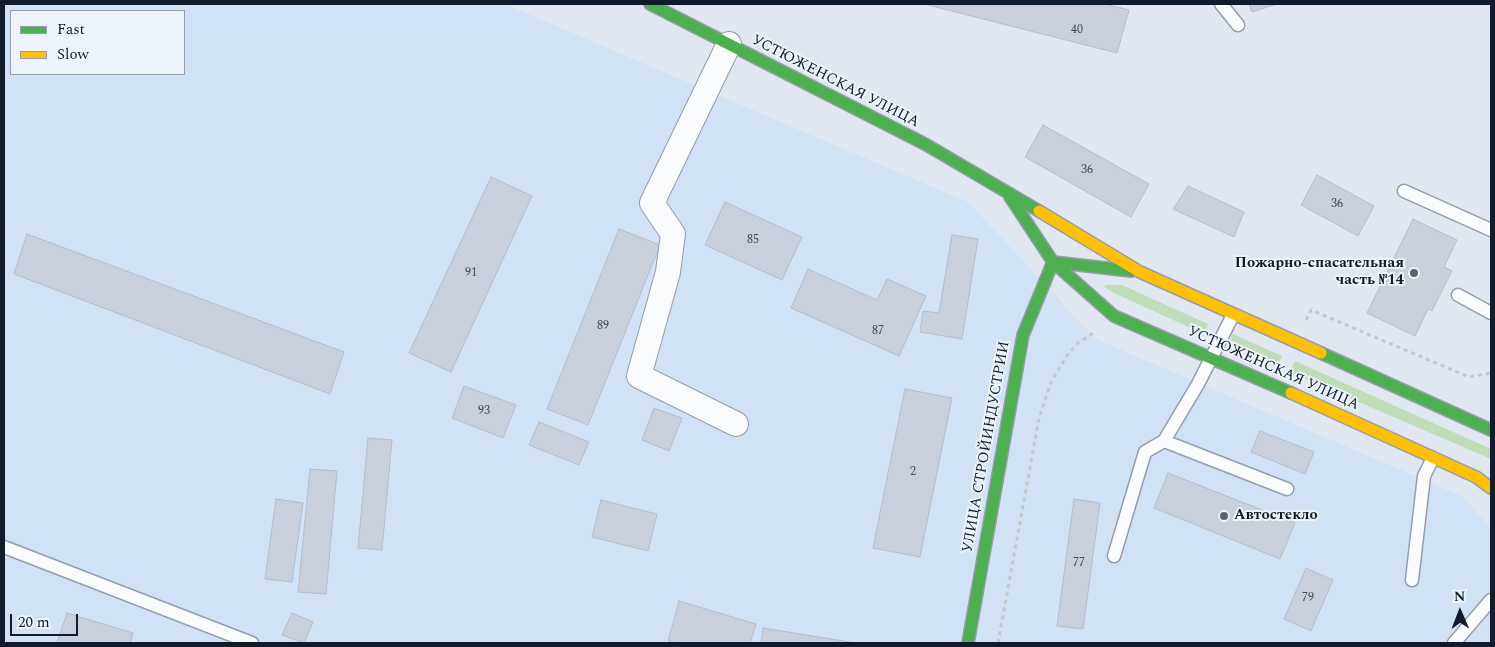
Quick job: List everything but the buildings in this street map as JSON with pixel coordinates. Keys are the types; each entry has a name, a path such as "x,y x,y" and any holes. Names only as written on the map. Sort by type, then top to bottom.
{"main road":[{"name":"УСТЮЖЕНСКАЯ УЛИЦА","path":"650,4 925,144 1140,272 1491,430"},
{"name":"УСТЮЖЕНСКАЯ УЛИЦА","path":"1005,190 1054,262 1114,316 1212,357 1476,477 1491,488"},
{"name":"УСТЮЖЕНСКАЯ УЛИЦА","path":"1054,262 1140,272"},
{"name":"УЛИЦА СТРОЙИНДУСТРИИ","path":"968,643 1023,335 1054,262"}],"street":[{"path":"729,44 652,203 673,234 668,272 640,376 736,424"}],"lane":[{"path":"1221,4 1238,25"},
{"path":"1404,191 1491,230"},
{"path":"1458,295 1491,313"},
{"path":"1114,556 1145,452 1164,441 1212,357 1233,315"},
{"path":"1164,441 1287,489"},
{"path":"1412,580 1424,476 1433,458"},
{"path":"4,547 252,643"},
{"path":"1454,643 1491,600"}],"path":[{"path":"1311,310 1469,377 1491,373"}],"shaded area":[{"path":"4,4 505,4 968,202 1096,339 1464,497 1491,529 1491,643 4,643"}],"green space":[{"path":"1106,285 1122,285 1208,324 1204,334 1116,294 1104,287"},
{"path":"1233,334 1282,356 1277,366 1229,344"},
{"path":"1295,361 1491,449 1491,459 1289,372"}],"traffic: fast":[{"path":"650,4 925,144 1039,211"},
{"path":"1010,197 1053,262 1114,316 1291,393"},
{"path":"1053,262 1131,271"},
{"path":"968,643 1023,335 1053,262"},
{"path":"1321,353 1491,430"}],"traffic: slow":[{"path":"1039,211 1140,272 1321,353"},
{"path":"1291,393 1476,477 1491,488"}],"place":[{"name":"Пожарно-спасательная часть №14","path":"1414,273"},
{"name":"Автостекло","path":"1224,516"}]}
